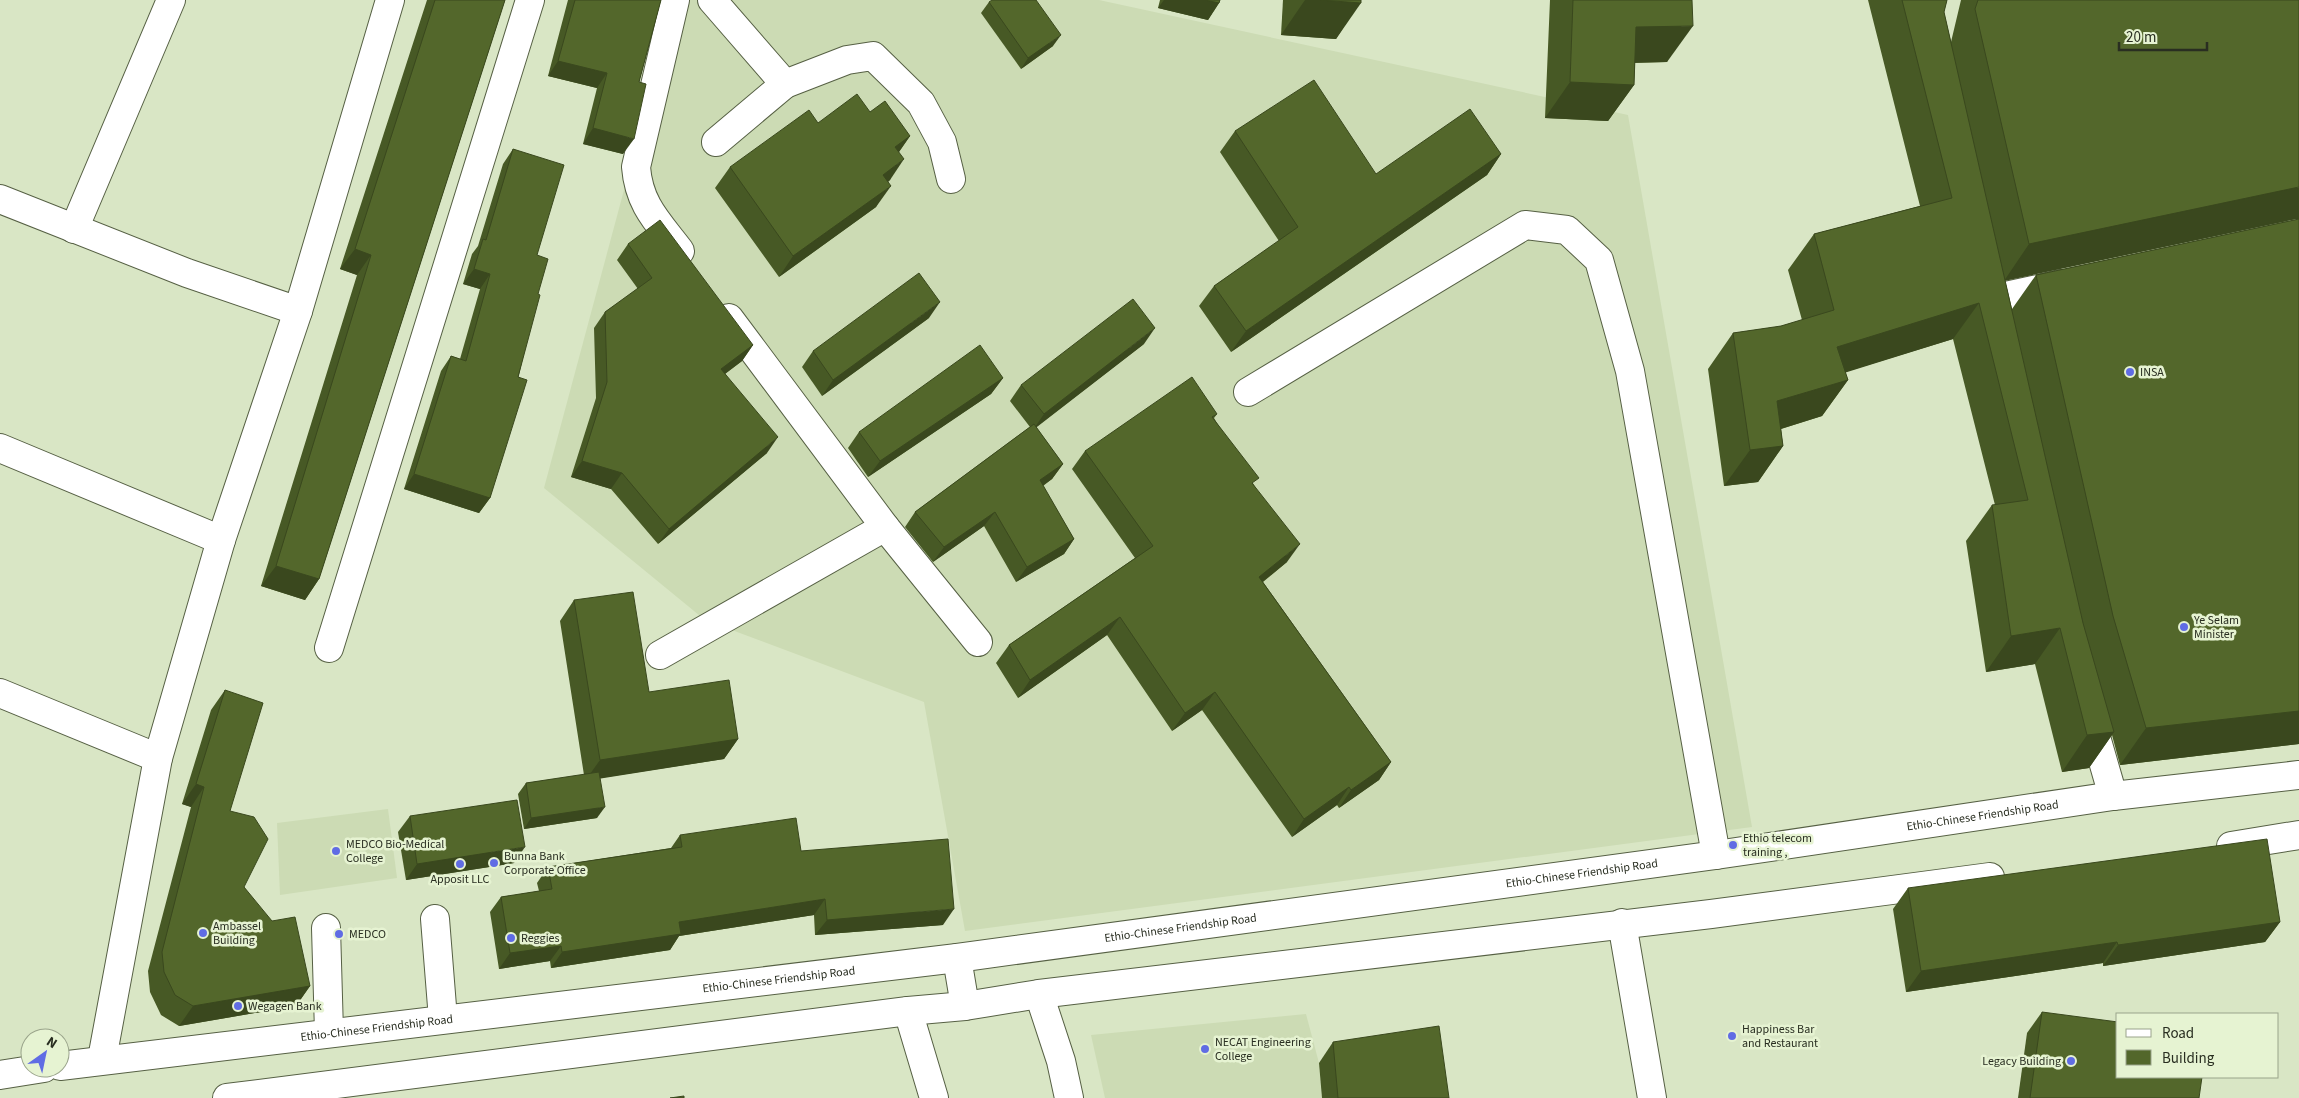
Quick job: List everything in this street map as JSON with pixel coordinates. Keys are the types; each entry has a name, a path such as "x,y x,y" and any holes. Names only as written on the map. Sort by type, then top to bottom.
{"main road":[{"path":"74,229 171,0"},
{"path":"102,1059 158,758 221,540 298,312 390,0"},
{"path":"329,648 530,0"},
{"path":"675,0 636,167 637,182 645,205 692,268"},
{"path":"712,0 785,84"},
{"path":"716,142 785,84 847,60 873,56 921,103 942,142 951,179"},
{"path":"0,199 187,273 298,312"},
{"path":"1248,392 1525,224 1567,230 1598,260 1630,370 1716,855"},
{"path":"1985,271 1994,309 2088,279"},
{"path":"715,299 885,527 978,642"},
{"path":"0,448 221,540"},
{"path":"660,655 885,527"},
{"path":"0,693 158,758"},
{"path":"2083,693 2113,796"},
{"name":"Ethio-Chinese Friendship Road","path":"70,1064 443,1018 957,958 1716,855 2113,796 2299,775"},
{"path":"2205,850 2299,835"},
{"path":"227,1098 908,1011 965,1006 1039,994 2010,875"},
{"path":"435,919 443,1018"},
{"path":"1622,923 1652,1098"},
{"path":"326,928 329,1032"},
{"path":"957,958 965,1006"},
{"path":"1039,994 1061,1060 1068,1098"},
{"path":"908,1011 934,1098"},
{"path":"0,1075 20,1072"}],"shaded area":[{"path":"675,0 1099,0 1628,115 1752,827 965,931 924,702 705,620 544,488"},
{"name":"MEDCO Bio-Medical College","path":"388,809 397,878 280,895 277,823"},
{"name":"NECAT Engineering College","path":"1306,1014 1319,1063 1322,1098 1105,1098 1091,1035"}],"building":[{"path":"435,0 505,0 319,579 276,566 371,255 355,249"},
{"path":"575,0 661,0 639,82 646,84 634,139 593,128 607,73 558,61"},
{"path":"992,0 1036,0 1061,35 1028,58 989,2"},
{"path":"1205,0 1220,0 1219,3"},
{"path":"1320,0 1361,0 1361,3"},
{"path":"1573,0 1692,0 1693,26 1636,27 1634,85 1570,82"},
{"path":"1902,0 1947,0 1944,12 2083,623 2114,732 2087,735 2060,628 2011,636 1992,505 2028,500 1979,303 1837,347 1848,380 1777,401 1783,446 1750,450 1733,333 1781,326 1834,310 1814,234 1952,198"},
{"path":"1978,0 2299,0 2299,187 2029,244 1975,9"},
{"path":"1314,80 1376,174 1470,109 1501,154 1246,331 1214,286 1298,227 1235,131"},
{"path":"857,94 870,112 885,101 910,136 895,147 904,159 883,175 891,186 793,256 730,167 809,110 818,123"},
{"path":"513,149 564,165 537,255 548,259 518,377 527,380 490,498 414,474 451,356 466,361 490,274 474,269 483,239 486,240"},
{"path":"2299,219 2299,711 2146,728 2113,616 2036,275"},
{"path":"660,220 753,345 721,369 778,437 669,529 622,473 582,461 607,382 605,312 652,278 628,244"},
{"path":"919,273 940,302 833,380 813,351"},
{"path":"1133,299 1155,328 1044,414 1021,385"},
{"path":"980,345 1003,378 880,461 859,432"},
{"path":"1192,377 1217,414 1212,417 1259,478 1252,483 1300,544 1259,577 1391,762 1351,790 1349,787 1304,819 1215,692 1185,713 1120,617 1030,680 1009,645 1153,546 1085,451"},
{"path":"1034,424 1063,464 1040,480 1074,539 1027,567 995,512 944,547 915,512"},
{"path":"633,592 649,692 729,680 738,739 600,760 574,600"},
{"path":"225,690 263,703 230,811 254,817 268,839 244,887 272,921 295,917 310,986 193,1006 175,995 164,972 162,952 204,787 196,784"},
{"path":"599,772 605,807 531,818 526,783"},
{"path":"517,800 525,847 417,864 410,816"},
{"path":"796,818 801,851 948,839 954,909 827,920 825,899 679,922 681,934 562,952 561,946 510,953 501,897 552,889 548,867 682,847 680,835"},
{"path":"2267,839 2280,922 2118,945 2117,942 1921,971 1908,888"},
{"name":"Legacy Building","path":"2042,1012 2116,1022 2116,1078 2202,1078 2199,1098 2030,1098"},
{"path":"1439,1026 1449,1098 1338,1098 1333,1042"}],"place":[{"name":"INSA","path":"2130,372"},
{"name":"Ye Selam Minister","path":"2184,627"},
{"name":"Ethio telecom training ,","path":"1733,845"},
{"name":"MEDCO Bio-Medical College","path":"336,851"},
{"name":"Bunna Bank Corporate Office","path":"494,863"},
{"name":"Apposit LLC","path":"460,864"},
{"name":"Ambassel Building","path":"203,933"},
{"name":"MEDCO","path":"339,934"},
{"name":"Reggies","path":"511,938"},
{"name":"Wegagen Bank","path":"238,1006"},
{"name":"Happiness Bar and Restaurant","path":"1732,1036"},
{"name":"NECAT Engineering College","path":"1205,1049"},
{"name":"Legacy Building","path":"2071,1061"}]}
